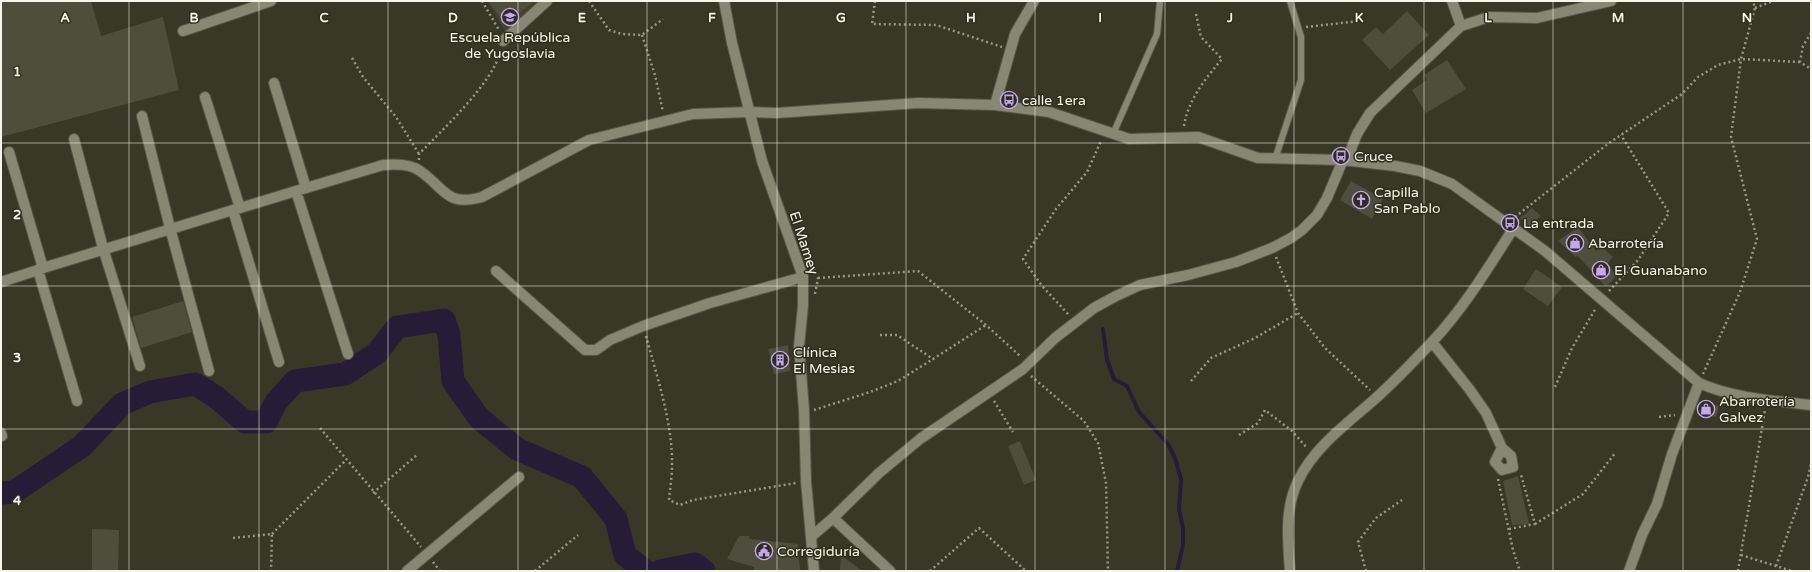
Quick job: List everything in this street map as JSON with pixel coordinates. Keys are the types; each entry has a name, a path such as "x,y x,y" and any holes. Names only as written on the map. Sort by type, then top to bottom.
{"street":[{"path":"183,31 271,1"},
{"path":"503,41 547,1"},
{"name":"El Mamey","path":"724,1 732,43 762,161 803,277 803,306 798,346 804,410 806,481 814,571"},
{"path":"995,105 1005,74 1015,34 1034,1"},
{"path":"1452,1 1462,26"},
{"path":"812,536 823,525 834,518 879,473 920,439 990,393 1026,366 1076,321 1094,308 1128,290 1213,268 1272,248 1291,238 1317,215 1327,198 1342,160 1350,152 1357,134 1370,113 1462,26 1489,17 1537,18 1611,1"},
{"path":"274,83 306,188"},
{"path":"205,97 279,362"},
{"path":"1,282 103,248 384,165 402,165 419,170 451,198 470,200 482,197 589,140 664,120 704,112 777,113 918,103 995,105 1049,112 1109,133 1136,139 1182,137 1207,140 1251,156 1275,159 1342,160 1407,168 1433,176 1452,184 1545,252 1699,383 1714,389 1767,400 1811,405"},
{"path":"142,116 170,228 209,370"},
{"path":"74,139 103,248 140,366"},
{"path":"9,152 76,401"},
{"path":"296,191 348,354"},
{"path":"1290,571 1288,523 1291,501 1298,480 1314,456 1337,432 1377,397 1432,342 1461,310 1510,226"},
{"path":"496,271 585,350 596,350 610,340 643,326 710,303 803,277"},
{"path":"1432,342 1486,413 1502,448 1511,456 1513,467 1502,470 1495,462 1502,448"},
{"path":"1629,571 1642,535 1657,504 1672,454 1699,383"},
{"path":"407,571 519,477"},
{"path":"834,518 890,571"}],"lane":[{"path":"1109,133 1157,34 1160,1"},
{"path":"1275,159 1301,80 1300,38 1290,1"}],"path":[{"path":"420,154 465,106 499,58 503,41 494,18 482,1"},
{"path":"589,1 609,30 622,34 642,35 663,19"},
{"path":"875,1 872,24 936,25 1010,50"},
{"path":"1699,383 1740,292 1757,240 1744,179 1731,137 1741,59 1755,8 1753,1"},
{"path":"1755,8 1773,1"},
{"path":"1182,137 1186,111 1204,80 1222,59 1201,37 1196,14"},
{"path":"1298,29 1359,21"},
{"path":"1800,62 1803,46 1811,33"},
{"path":"642,35 655,75 664,120"},
{"path":"352,58 363,77 396,117 420,154 419,170"},
{"path":"1510,226 1621,135 1682,94 1698,77 1718,65 1741,59 1800,62 1811,69"},
{"path":"1076,321 1042,286 1023,259 1056,209 1086,172 1109,133"},
{"path":"1556,388 1572,348 1601,300 1638,260 1669,213 1621,135"},
{"path":"1272,248 1298,313 1325,348 1377,397"},
{"path":"818,278 918,271 986,325 1026,366 1084,421 1098,443 1106,483 1108,571"},
{"path":"1191,381 1211,358 1255,338 1298,313"},
{"path":"810,412 898,381 986,325"},
{"path":"643,326 661,394 668,432 672,465 669,500 680,505 693,500 806,481"},
{"path":"880,335 897,335 933,359"},
{"path":"990,393 1013,432"},
{"path":"1738,571 1767,400"},
{"path":"1239,435 1258,423 1265,410 1292,431 1314,456"},
{"path":"1659,417 1687,414"},
{"path":"320,428 373,493 427,554"},
{"path":"1509,529 1535,524 1582,494 1616,452"},
{"path":"373,493 418,454"},
{"path":"233,538 272,534 346,460"},
{"path":"1776,566 1808,477 1811,464"},
{"path":"1513,467 1519,469 1535,524"},
{"path":"1502,470 1498,481 1520,571"},
{"path":"1366,571 1358,542 1376,518 1402,500"},
{"path":"930,571 979,528 1026,571"},
{"path":"271,571 272,534"},
{"path":"536,571 578,535"},
{"path":"1741,554 1792,571"}],"shaded area":[{"name":"Escuela República de Yugoslavia","path":"487,1 542,1 506,33"}],"building":[{"path":"1,1 91,1 101,36 163,17 179,90 1,137"},
{"name":"Escuela República de Yugoslavia","path":"488,1 535,1 505,24"},
{"path":"1407,11 1429,35 1390,70 1362,40 1376,27 1383,34"},
{"path":"1447,60 1466,89 1426,113 1412,90 1427,80 1424,75"},
{"name":"Capilla San Pablo","path":"1351,181 1383,199 1372,219 1340,200"},
{"path":"1532,208 1541,216 1529,226 1520,218"},
{"path":"1578,227 1596,251 1602,247 1613,257 1606,265 1617,275 1606,287 1577,255 1576,257 1558,241"},
{"path":"1536,269 1562,287 1548,306 1523,289"},
{"path":"183,301 192,332 141,348 132,317"},
{"name":"Clínica El Mesias","path":"788,345 790,371 774,374 768,349"},
{"path":"1703,402 1719,406 1716,417 1700,413"},
{"path":"1020,441 1036,480 1024,485 1008,446"},
{"path":"1518,476 1529,524 1512,525 1503,481"},
{"path":"92,529 119,530 118,571 92,571"},
{"name":"Corregiduría","path":"739,536 749,536 750,539 798,544 800,571 754,571 754,567 727,559"},
{"path":"841,555 862,571 840,571"}],"waterway":[{"path":"1,493 14,492 82,446 122,404 150,392 195,384 216,397 245,422 266,422 276,402 295,381 345,374 377,353 397,327 444,320 449,335 453,381 479,418 517,449 582,477 616,519 625,555 645,571"},
{"path":"1103,329 1107,360 1114,379 1127,386 1139,412 1168,444 1175,458 1181,479 1179,509 1183,528 1183,545 1177,571"},
{"path":"660,571 695,564 704,571"}],"place":[{"name":"Escuela República de Yugoslavia","path":"510,17"},
{"name":"calle 1era","path":"1009,100"},
{"name":"Cruce","path":"1341,156"},
{"name":"Capilla San Pablo","path":"1361,200"},
{"name":"La entrada","path":"1510,223"},
{"name":"Abarrotería","path":"1575,243"},
{"name":"El Guanabano","path":"1601,270"},
{"name":"Clínica El Mesias","path":"780,360"},
{"name":"Abarrotería Galvez","path":"1706,409"},
{"name":"Corregiduría","path":"764,551"}]}
